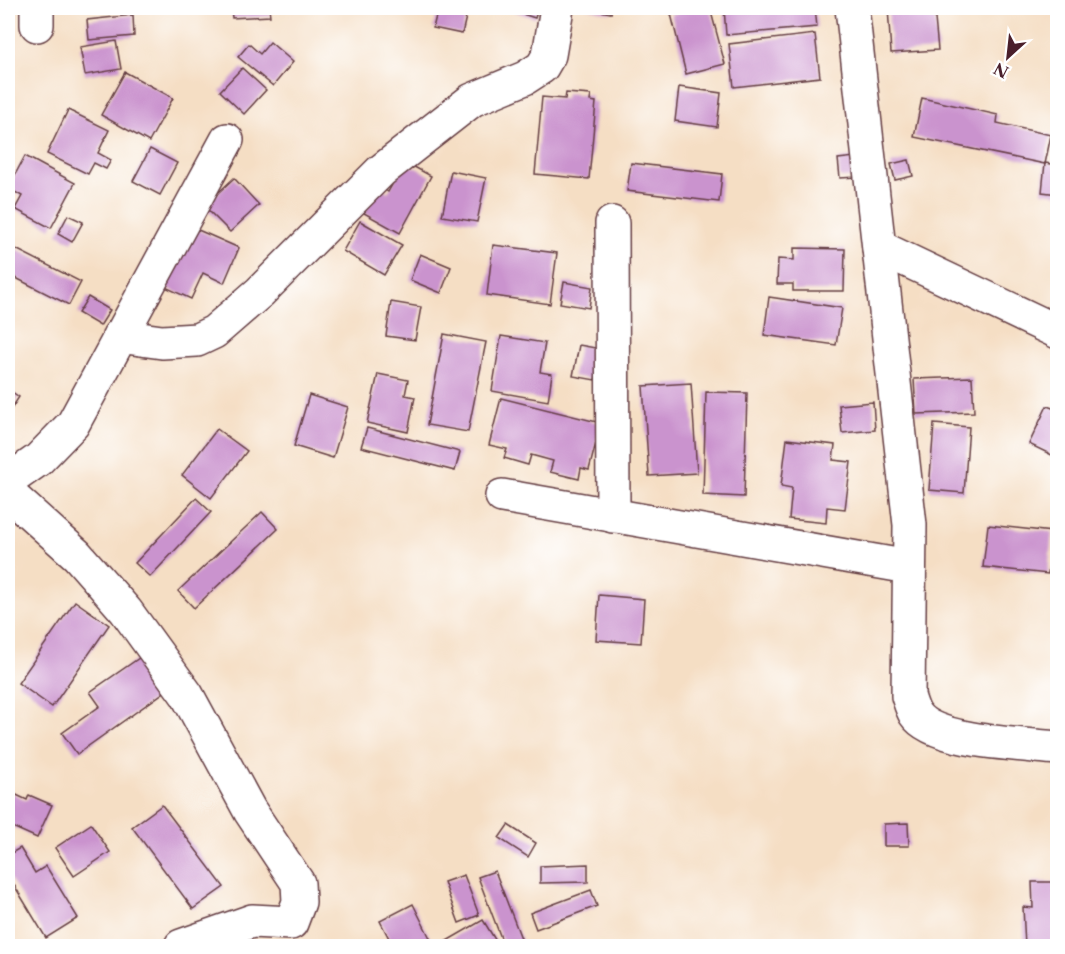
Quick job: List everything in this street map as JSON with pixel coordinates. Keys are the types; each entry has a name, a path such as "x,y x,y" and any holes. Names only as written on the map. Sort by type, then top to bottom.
{"street":[{"path":"119,336 162,342 197,340 214,332 260,292 381,171 472,100 525,78 542,67 549,55 557,8"},
{"path":"852,8 910,525 908,696 915,715 930,727 959,736 1058,748"},
{"path":"8,482 38,460 73,423 227,140"},
{"path":"612,223 613,516"},
{"path":"879,247 1058,332"},
{"path":"8,493 77,555 126,611 187,695 250,811 298,883 299,902 291,923 252,921 181,946"},
{"path":"502,496 909,567"}],"building":[{"path":"231,8 269,8 270,16 232,18"},
{"path":"438,8 468,8 462,34 433,28"},
{"path":"504,8 538,8 535,18"},
{"path":"586,8 612,8 611,13"},
{"path":"697,8 710,8 725,64 686,74 671,14"},
{"path":"724,8 815,8 817,27 726,35"},
{"path":"888,8 934,8 938,50 891,53"},
{"path":"133,15 134,36 89,40 87,20"},
{"path":"815,34 820,77 734,87 729,44"},
{"path":"116,41 121,69 85,75 80,47"},
{"path":"270,42 293,62 273,86 238,57 249,44 260,54"},
{"path":"242,68 266,90 244,114 220,91"},
{"path":"125,72 173,98 149,142 101,115"},
{"path":"679,87 721,93 717,127 675,121"},
{"path":"566,93 591,95 590,101 596,102 589,179 535,174 542,97 565,99"},
{"path":"922,98 998,115 997,123 1051,135 1045,164 914,137"},
{"path":"68,110 109,130 98,153 111,160 106,169 94,163 88,174 47,154"},
{"path":"150,149 177,163 160,195 133,181"},
{"path":"25,156 75,183 51,228 15,209 22,196 8,188"},
{"path":"855,157 857,177 840,178 838,159"},
{"path":"909,160 913,176 895,180 891,164"},
{"path":"405,162 431,176 400,233 364,213 379,186 388,192"},
{"path":"631,163 722,174 719,202 627,191"},
{"path":"1045,163 1058,165 1058,194 1042,192"},
{"path":"451,171 486,178 477,222 442,216"},
{"path":"234,178 259,205 230,232 204,206"},
{"path":"68,215 83,222 72,242 58,234"},
{"path":"360,221 402,245 384,275 343,251"},
{"path":"189,226 239,248 224,283 203,273 191,299 163,286"},
{"path":"8,245 81,282 69,305 8,274"},
{"path":"493,245 557,253 550,304 487,295"},
{"path":"794,248 845,249 844,291 793,291 793,284 777,284 778,259 794,260"},
{"path":"420,254 451,267 441,293 410,280"},
{"path":"564,282 592,287 589,308 560,303"},
{"path":"88,297 110,310 100,326 78,313"},
{"path":"769,297 842,308 836,345 764,335"},
{"path":"391,302 421,307 415,340 386,336"},
{"path":"444,334 486,342 468,432 427,425"},
{"path":"501,336 545,343 540,372 552,374 548,401 492,391"},
{"path":"579,345 601,349 595,380 573,376"},
{"path":"378,374 408,380 405,395 415,397 408,432 367,423"},
{"path":"972,377 974,412 916,414 914,379"},
{"path":"691,383 697,473 649,476 643,386"},
{"path":"8,389 19,397 8,414"},
{"path":"706,392 747,393 744,497 703,495"},
{"path":"309,395 348,407 333,458 294,446"},
{"path":"501,398 601,423 589,470 581,468 579,479 550,472 553,461 531,455 528,465 504,458 507,449 489,445"},
{"path":"873,402 875,430 842,433 839,405"},
{"path":"1047,406 1058,410 1058,458 1029,444"},
{"path":"934,424 969,427 964,493 929,490"},
{"path":"367,428 460,452 455,471 361,447"},
{"path":"217,429 247,451 211,498 182,475"},
{"path":"787,439 835,445 833,460 851,462 845,509 827,507 826,523 789,519 792,488 781,486"},
{"path":"196,498 211,512 150,577 135,563"},
{"path":"262,512 278,529 194,608 178,591"},
{"path":"988,525 1052,532 1048,574 983,567"},
{"path":"599,595 644,599 641,643 596,640"},
{"path":"75,601 109,625 52,707 18,683"},
{"path":"142,656 167,690 77,754 62,733 100,706 90,692"},
{"path":"8,791 27,800 29,795 52,805 37,838 8,825"},
{"path":"162,805 224,887 193,909 132,827"},
{"path":"908,823 909,846 884,846 884,824"},
{"path":"91,824 110,852 74,876 55,848"},
{"path":"508,825 536,843 528,857 499,838"},
{"path":"20,848 35,873 46,866 78,918 46,938 8,875 8,855"},
{"path":"588,864 588,882 540,883 540,866"},
{"path":"495,871 524,946 504,946 478,877"},
{"path":"464,875 479,915 459,923 444,882"},
{"path":"1032,882 1058,882 1058,946 1025,946 1023,907 1033,908"},
{"path":"591,890 597,906 536,929 530,913"},
{"path":"413,904 434,946 393,946 380,921"},
{"path":"483,920 499,946 448,946 445,942"}]}
